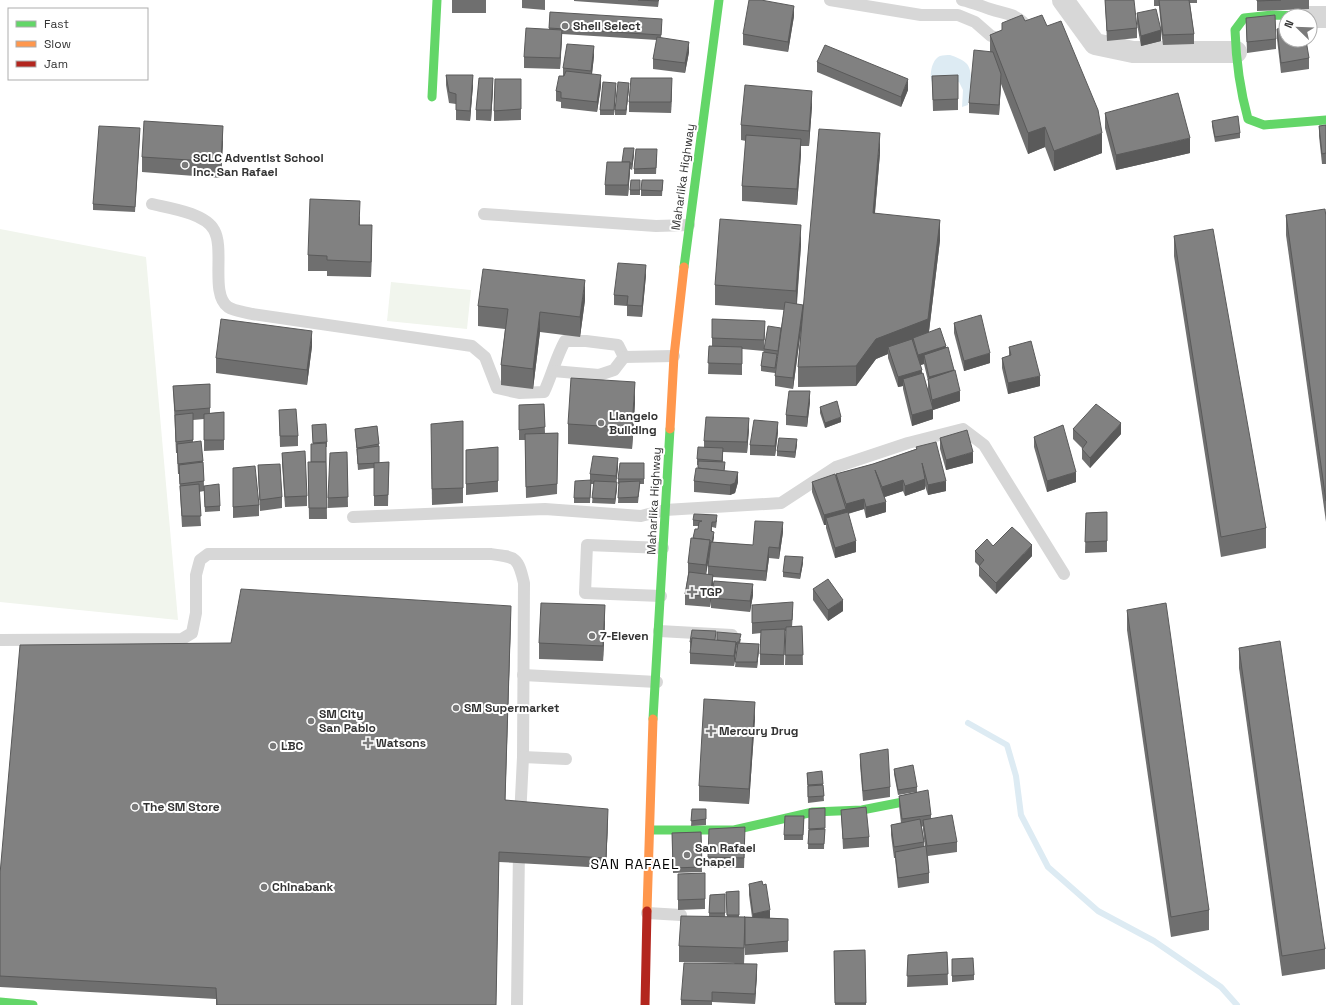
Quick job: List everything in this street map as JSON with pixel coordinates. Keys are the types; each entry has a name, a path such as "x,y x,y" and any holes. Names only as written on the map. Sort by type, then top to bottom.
{"main road":[{"path":"432,97 437,0"},
{"name":"Maharlika Highway","path":"644,1005 653,725 657,682 674,356 689,225 719,0"},
{"path":"1278,14 1244,18 1235,30 1236,52 1243,101 1248,119 1264,125 1326,120"},
{"path":"650,830 734,830 813,812 862,810 913,800"},
{"path":"0,1002 33,1005"}],"street":[{"path":"1063,0 1095,44 1133,52 1236,52"}],"lane":[{"path":"830,0 921,15 958,15 975,22 991,36 999,39 1010,38 1018,35 1023,28 1023,22 1017,17 1006,12 993,10 962,0"},
{"path":"152,204 190,213 203,220 214,229 217,242 220,295 228,307 252,314 472,346 485,356 497,388 519,393 544,392 558,354 565,341 586,341 618,345 624,357"},
{"path":"484,214 656,226 689,225"},
{"path":"624,357 674,356"},
{"path":"553,371 599,375 614,370 624,357"},
{"path":"354,517 545,509 641,516 665,510 782,503 836,467 963,428 984,444 1064,574"},
{"path":"661,596 585,593 587,545 663,548"},
{"path":"0,640 182,639 192,633 196,613 196,575 200,560 208,554 490,554 510,557 520,565 524,583 523,757 517,1005"},
{"path":"659,631 732,635"},
{"path":"524,675 657,682"},
{"path":"523,757 566,758"},
{"path":"646,913 682,915"}],"shaded area":[{"path":"950,55 965,62 970,72 971,84 968,105 962,107 963,90 959,82 932,82 931,79 931,71 935,60 940,56"},
{"path":"0,229 146,257 178,620 0,602"},
{"path":"391,282 471,290 467,329 387,321"}],"building":[{"path":"638,0 659,0 658,1"},
{"path":"749,0 761,0 794,6 788,42 743,34"},
{"path":"1105,0 1134,0 1137,28 1107,31"},
{"path":"1159,0 1189,0 1194,34 1163,35"},
{"path":"1257,0 1281,0 1257,1"},
{"path":"1156,9 1161,30 1141,36 1137,13"},
{"path":"550,12 662,19 661,35 549,28"},
{"path":"1022,15 1025,21 1042,15 1047,26 1061,21 1098,110 1102,133 1054,151 1045,127 1028,133 990,35 1002,30 1002,23"},
{"path":"1275,15 1276,39 1247,42 1246,18"},
{"path":"526,28 562,30 560,58 524,57"},
{"path":"657,37 689,42 685,63 653,59"},
{"path":"567,44 594,46 591,71 563,68"},
{"path":"825,45 908,79 901,97 817,62"},
{"path":"1279,48 1307,48 1309,58 1281,63"},
{"path":"974,50 993,52 1001,74 999,105 969,103"},
{"path":"566,71 601,75 597,102 561,98 561,92 556,91 559,76 564,76"},
{"path":"446,75 473,75 470,111 456,110 456,94 449,92"},
{"path":"958,75 958,99 933,100 932,76"},
{"path":"479,78 493,78 491,110 476,110"},
{"path":"631,78 672,78 671,102 629,102"},
{"path":"495,79 521,79 521,109 494,111"},
{"path":"603,82 616,83 614,110 600,110"},
{"path":"618,82 629,83 626,110 615,110"},
{"path":"745,85 812,91 809,131 741,125"},
{"path":"1178,93 1190,138 1116,155 1105,113"},
{"path":"1238,116 1240,133 1215,137 1212,121"},
{"path":"144,121 223,126 221,162 142,157"},
{"path":"1326,125 1326,153 1322,154 1319,126"},
{"path":"99,126 140,128 135,207 93,204"},
{"path":"819,129 880,133 873,213 940,220 928,319 876,339 856,366 798,367"},
{"path":"746,135 801,139 797,189 742,186"},
{"path":"624,148 634,148 632,164 630,164 630,162 622,162"},
{"path":"636,149 657,149 656,168 634,169"},
{"path":"607,162 630,162 628,185 605,185"},
{"path":"631,180 640,180 640,190 630,190"},
{"path":"642,180 663,180 662,191 641,190"},
{"path":"310,199 360,201 359,225 372,225 371,262 327,260 327,256 308,255"},
{"path":"1325,209 1326,217 1326,501 1286,215"},
{"path":"720,219 801,225 796,291 715,285"},
{"path":"1213,229 1266,528 1221,537 1174,236"},
{"path":"618,263 646,265 642,306 627,305 628,296 614,295"},
{"path":"483,269 585,280 580,317 540,312 533,369 501,365 508,309 478,306"},
{"path":"785,302 803,305 793,378 775,376"},
{"path":"981,315 990,353 964,361 954,323"},
{"path":"221,319 312,331 307,370 216,358"},
{"path":"712,319 765,321 764,340 712,338"},
{"path":"768,326 781,328 778,351 764,349"},
{"path":"940,328 946,346 918,355 913,338"},
{"path":"912,339 922,370 898,377 888,347"},
{"path":"1031,341 1040,376 1008,383 1002,358 1011,355 1009,347"},
{"path":"709,346 742,347 742,364 708,363"},
{"path":"948,347 954,370 929,377 924,355"},
{"path":"763,352 777,354 775,368 761,366"},
{"path":"955,370 960,391 932,400 928,379"},
{"path":"923,373 933,409 912,415 903,379"},
{"path":"571,378 635,382 632,428 568,424"},
{"path":"210,384 210,408 175,411 173,386"},
{"path":"789,391 810,391 807,417 786,415"},
{"path":"837,401 841,417 825,423 820,407"},
{"path":"544,404 545,427 519,430 519,405"},
{"path":"1096,404 1121,423 1090,458 1082,449 1087,442 1073,429"},
{"path":"296,409 298,436 280,436 279,410"},
{"path":"224,412 224,440 204,440 204,414"},
{"path":"193,413 193,440 176,442 175,415"},
{"path":"706,417 749,418 747,442 704,441"},
{"path":"754,420 778,422 775,446 750,445"},
{"path":"463,421 463,488 432,489 431,424"},
{"path":"326,424 327,442 313,443 312,425"},
{"path":"1063,425 1076,472 1047,481 1034,437"},
{"path":"377,426 379,444 357,448 355,429"},
{"path":"967,430 973,452 946,460 940,438"},
{"path":"558,433 557,484 526,487 525,434"},
{"path":"779,438 797,439 795,452 777,451"},
{"path":"201,441 203,461 178,464 177,444"},
{"path":"936,442 946,481 928,485 922,463 925,479 905,486 903,480 882,487 875,470 886,502 866,507 864,499 846,504 836,474 873,464 917,449 916,447"},
{"path":"326,443 326,462 311,462 311,444"},
{"path":"379,446 379,463 358,464 357,449"},
{"path":"498,447 498,481 466,484 466,450"},
{"path":"698,447 723,448 722,461 697,459"},
{"path":"305,451 307,496 285,497 282,453"},
{"path":"347,452 348,497 328,498 330,453"},
{"path":"593,456 618,458 616,476 590,474"},
{"path":"698,461 725,462 724,471 698,468"},
{"path":"203,462 204,481 180,484 179,465"},
{"path":"308,462 326,462 327,508 309,508"},
{"path":"389,462 388,495 374,496 374,463"},
{"path":"620,463 644,463 644,479 618,479"},
{"path":"280,464 282,497 260,500 258,465"},
{"path":"255,466 259,505 233,507 233,468"},
{"path":"696,468 738,472 735,483 730,485 694,481"},
{"path":"835,474 846,509 824,515 812,482"},
{"path":"591,480 590,498 574,498 575,481"},
{"path":"594,481 617,482 615,499 592,498"},
{"path":"640,481 638,497 618,498 619,482"},
{"path":"199,484 201,516 182,516 180,486"},
{"path":"219,484 220,506 205,507 204,486"},
{"path":"848,512 856,541 835,548 826,518"},
{"path":"1107,512 1107,541 1085,542 1086,513"},
{"path":"694,514 717,515 716,522 712,522 711,531 714,532 712,542 710,543 710,540 693,538 695,529 698,529 699,522 702,521 693,520"},
{"path":"755,521 783,522 779,548 769,547 766,571 708,566 711,542 753,545"},
{"path":"1012,527 1032,545 996,583 979,566 984,560 975,551 987,539 993,546"},
{"path":"691,538 710,540 706,565 688,563"},
{"path":"785,556 803,557 800,574 783,572"},
{"path":"689,572 713,575 710,597 685,594"},
{"path":"828,579 843,600 828,610 813,589"},
{"path":"714,581 753,584 750,601 711,598"},
{"name":"SM City San Pablo","path":"241,589 511,606 505,800 608,809 606,858 499,852 496,1005 217,1005 216,988 0,976 0,874 20,645 231,643"},
{"path":"793,602 792,620 752,623 752,605"},
{"path":"541,603 605,605 603,646 539,643"},
{"path":"1166,603 1209,910 1171,917 1127,610"},
{"path":"802,626 803,655 785,655 786,627"},
{"path":"785,629 784,655 760,654 761,630"},
{"path":"692,630 716,631 715,640 692,638 692,642 690,642"},
{"path":"717,632 741,634 739,642 737,642 736,645 736,642 717,640"},
{"path":"692,638 736,642 734,656 690,653"},
{"path":"1280,641 1325,949 1282,956 1239,648"},
{"path":"738,643 759,644 757,662 735,662"},
{"path":"704,699 755,702 749,789 699,786"},
{"path":"888,749 890,787 863,791 860,754"},
{"path":"913,765 917,787 898,790 894,769"},
{"path":"822,771 823,784 808,785 807,773"},
{"path":"823,785 824,796 808,797 808,786"},
{"path":"928,790 931,815 902,819 899,796"},
{"path":"866,807 869,837 843,839 841,810"},
{"path":"825,808 825,828 809,829 809,809"},
{"path":"692,809 706,809 706,819 691,821"},
{"path":"952,815 957,842 927,846 923,820"},
{"path":"785,816 804,816 803,835 784,835"},
{"path":"920,819 924,842 894,847 891,825"},
{"path":"745,827 744,858 708,857 709,829"},
{"path":"825,829 824,844 808,844 809,830"},
{"name":"San Rafael Chapel","path":"701,832 702,867 673,868 672,833"},
{"path":"926,846 929,873 898,878 895,852"},
{"path":"705,873 705,899 678,900 678,874"},
{"path":"762,881 763,885 766,884 770,910 753,914 749,884"},
{"path":"739,891 739,915 727,915 726,892"},
{"path":"725,894 725,913 709,913 710,895"},
{"path":"681,916 745,917 744,948 679,946"},
{"path":"745,917 788,919 788,941 745,945"},
{"path":"865,950 866,1003 835,1003 834,951"},
{"path":"947,952 948,974 907,976 908,955"},
{"path":"973,958 974,975 952,976 952,959"},
{"path":"684,963 757,964 755,994 712,992 712,1001 681,1000"}],"waterway":[{"path":"968,723 1007,745 1016,776 1021,815 1048,867 1098,911 1154,941 1221,987 1237,1005"}],"traffic: fast":[{"path":"432,97 437,0"},
{"path":"684,267 719,0"},
{"path":"1278,15 1244,18 1235,30 1239,75 1248,119 1264,125 1326,120"},
{"path":"653,719 670,429"},
{"path":"650,830 734,830 813,812 862,810 913,800"},
{"path":"0,1002 33,1005"}],"traffic: slow":[{"path":"670,429 674,356 684,267"},
{"path":"647,911 653,719"}],"traffic: jam":[{"path":"645,1005 647,911"}],"place":[{"name":"Shell Select","path":"565,26"},
{"name":"SCLC Adventist School Inc. San Rafael","path":"185,165"},
{"name":"Liangelo Building","path":"601,423"},
{"name":"TGP","path":"692,592"},
{"name":"7-Eleven","path":"592,636"},
{"name":"SM Supermarket","path":"456,708"},
{"name":"SM City San Pablo","path":"311,721"},
{"name":"Mercury Drug","path":"711,731"},
{"name":"Watsons","path":"368,743"},
{"name":"LBC","path":"273,746"},
{"name":"The SM Store","path":"135,807"},
{"name":"San Rafael Chapel","path":"687,855"},
{"name":"Chinabank","path":"264,887"}],"district":[{"name":"SAN RAFAEL","path":"635,864"}]}
